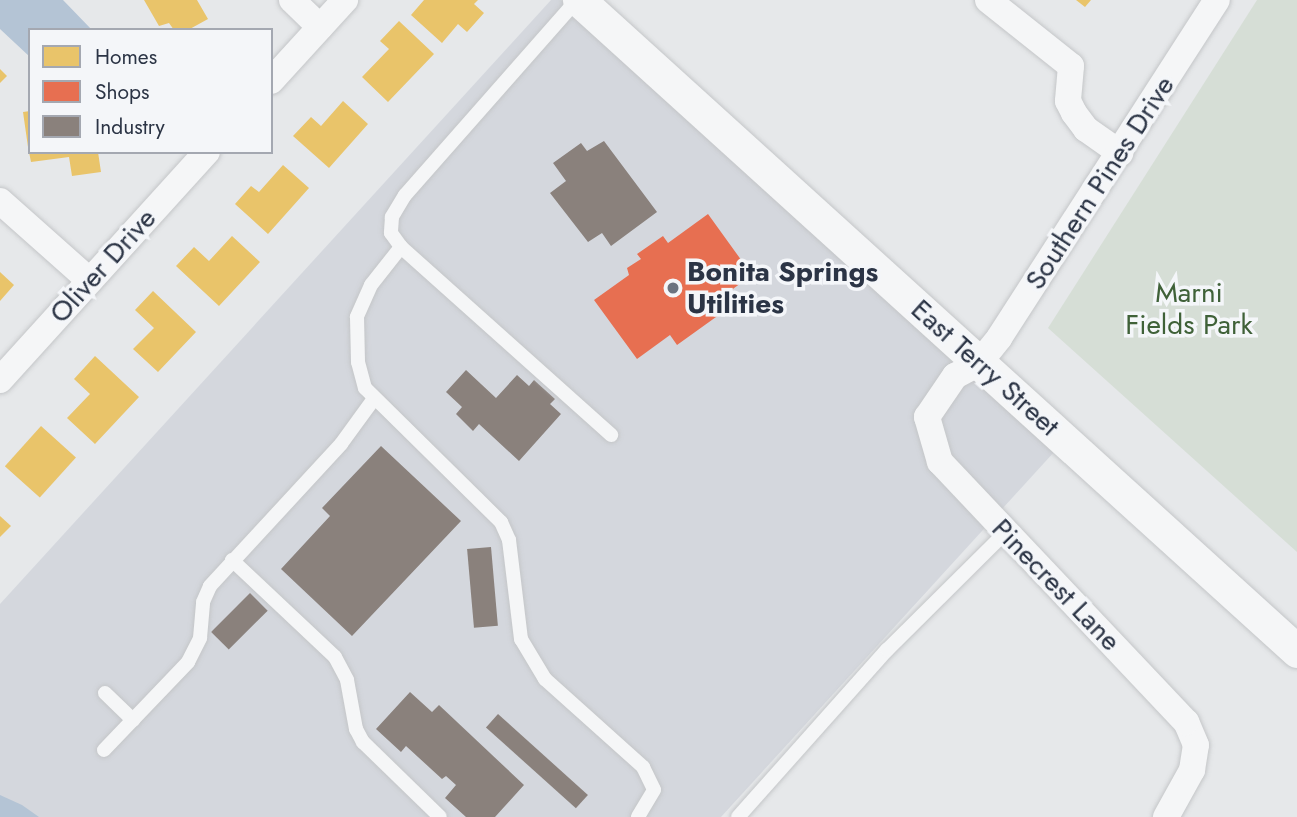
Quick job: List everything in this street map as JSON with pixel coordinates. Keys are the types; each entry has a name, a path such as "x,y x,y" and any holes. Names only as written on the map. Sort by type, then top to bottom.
{"street":[{"path":"292,0 320,27"},
{"path":"273,79 345,0"},
{"path":"988,0 1071,65 1068,101 1074,113 1086,129 1120,153"},
{"name":"Southern Pines Drive","path":"979,363 1042,276 1217,0"},
{"name":"East Terry Street","path":"583,1 1297,652"},
{"name":"Oliver Drive","path":"0,380 204,154"},
{"path":"0,201 90,281"},
{"name":"Pinecrest Lane","path":"979,363 955,376 927,417 940,462 1186,722 1195,745 1192,770 1166,817"}],"lane":[{"path":"583,1 405,195 393,217 391,233 401,247 611,435"},
{"path":"401,247 372,285 357,317 358,362 373,400 501,522 509,540 521,639 545,679 643,767 654,790 638,817"},
{"path":"104,750 188,662 200,638 203,602 209,586 341,444 373,400"},
{"path":"738,817 887,650 1005,533"},
{"path":"232,560 335,657 347,680 356,729 363,742 440,817"},
{"path":"105,692 133,720"}],"shaded area":[{"path":"551,0 561,0 1055,451 721,817 0,817 0,604"}],"green space":[{"name":"Marni Fields Park","path":"1257,0 1297,0 1297,552 1048,328"}],"water":[{"path":"0,0 63,0 90,28 28,28 28,55 0,29"},
{"path":"0,795 22,805 39,817 0,817"}],"building: Homes":[{"path":"144,0 197,0 208,19 192,28 173,28 169,23 159,26"},
{"path":"424,0 478,0 474,4 484,13 467,32 458,24 442,43 411,15"},
{"path":"1076,0 1091,0 1085,7"},
{"path":"399,21 434,54 388,102 362,77 389,49 380,41"},
{"path":"0,69 7,76 0,83"},
{"path":"343,101 368,124 329,168 293,136 311,117 321,126"},
{"path":"28,111 28,147 23,112"},
{"path":"29,154 98,154 101,172 72,176 69,157 31,162"},
{"path":"283,165 309,188 268,234 235,204 251,186 259,192"},
{"path":"232,236 260,262 219,306 176,266 194,247 209,261"},
{"path":"0,272 14,285 0,301"},
{"path":"153,291 196,332 158,372 133,349 154,328 135,310"},
{"path":"95,356 139,397 95,444 67,418 90,394 74,379"},
{"path":"41,426 76,457 40,498 5,466"},
{"path":"0,516 11,526 0,537"}],"building: Shops":[{"name":"Bonita Springs Utilities","path":"708,214 752,275 715,302 723,312 677,345 670,335 637,359 594,300 629,275 627,268 641,259 637,254 663,236 668,243"}],"building: Industry":[{"path":"604,141 657,212 611,246 602,233 588,242 550,193 566,181 553,163 581,143 587,151"},
{"path":"466,370 496,398 517,375 529,386 534,380 555,399 550,404 561,414 519,461 479,424 473,431 456,414 462,407 446,392"},
{"path":"381,446 461,521 352,636 281,569 330,516 322,508"},
{"path":"491,547 498,626 474,628 467,549"},
{"path":"250,593 268,611 229,650 211,632"},
{"path":"410,692 432,712 439,705 524,785 495,817 466,817 445,798 456,785 446,776 442,779 406,746 401,752 376,729"},
{"path":"498,714 588,795 576,808 486,727"}],"place":[{"name":"Bonita Springs Utilities","path":"673,288"}]}
